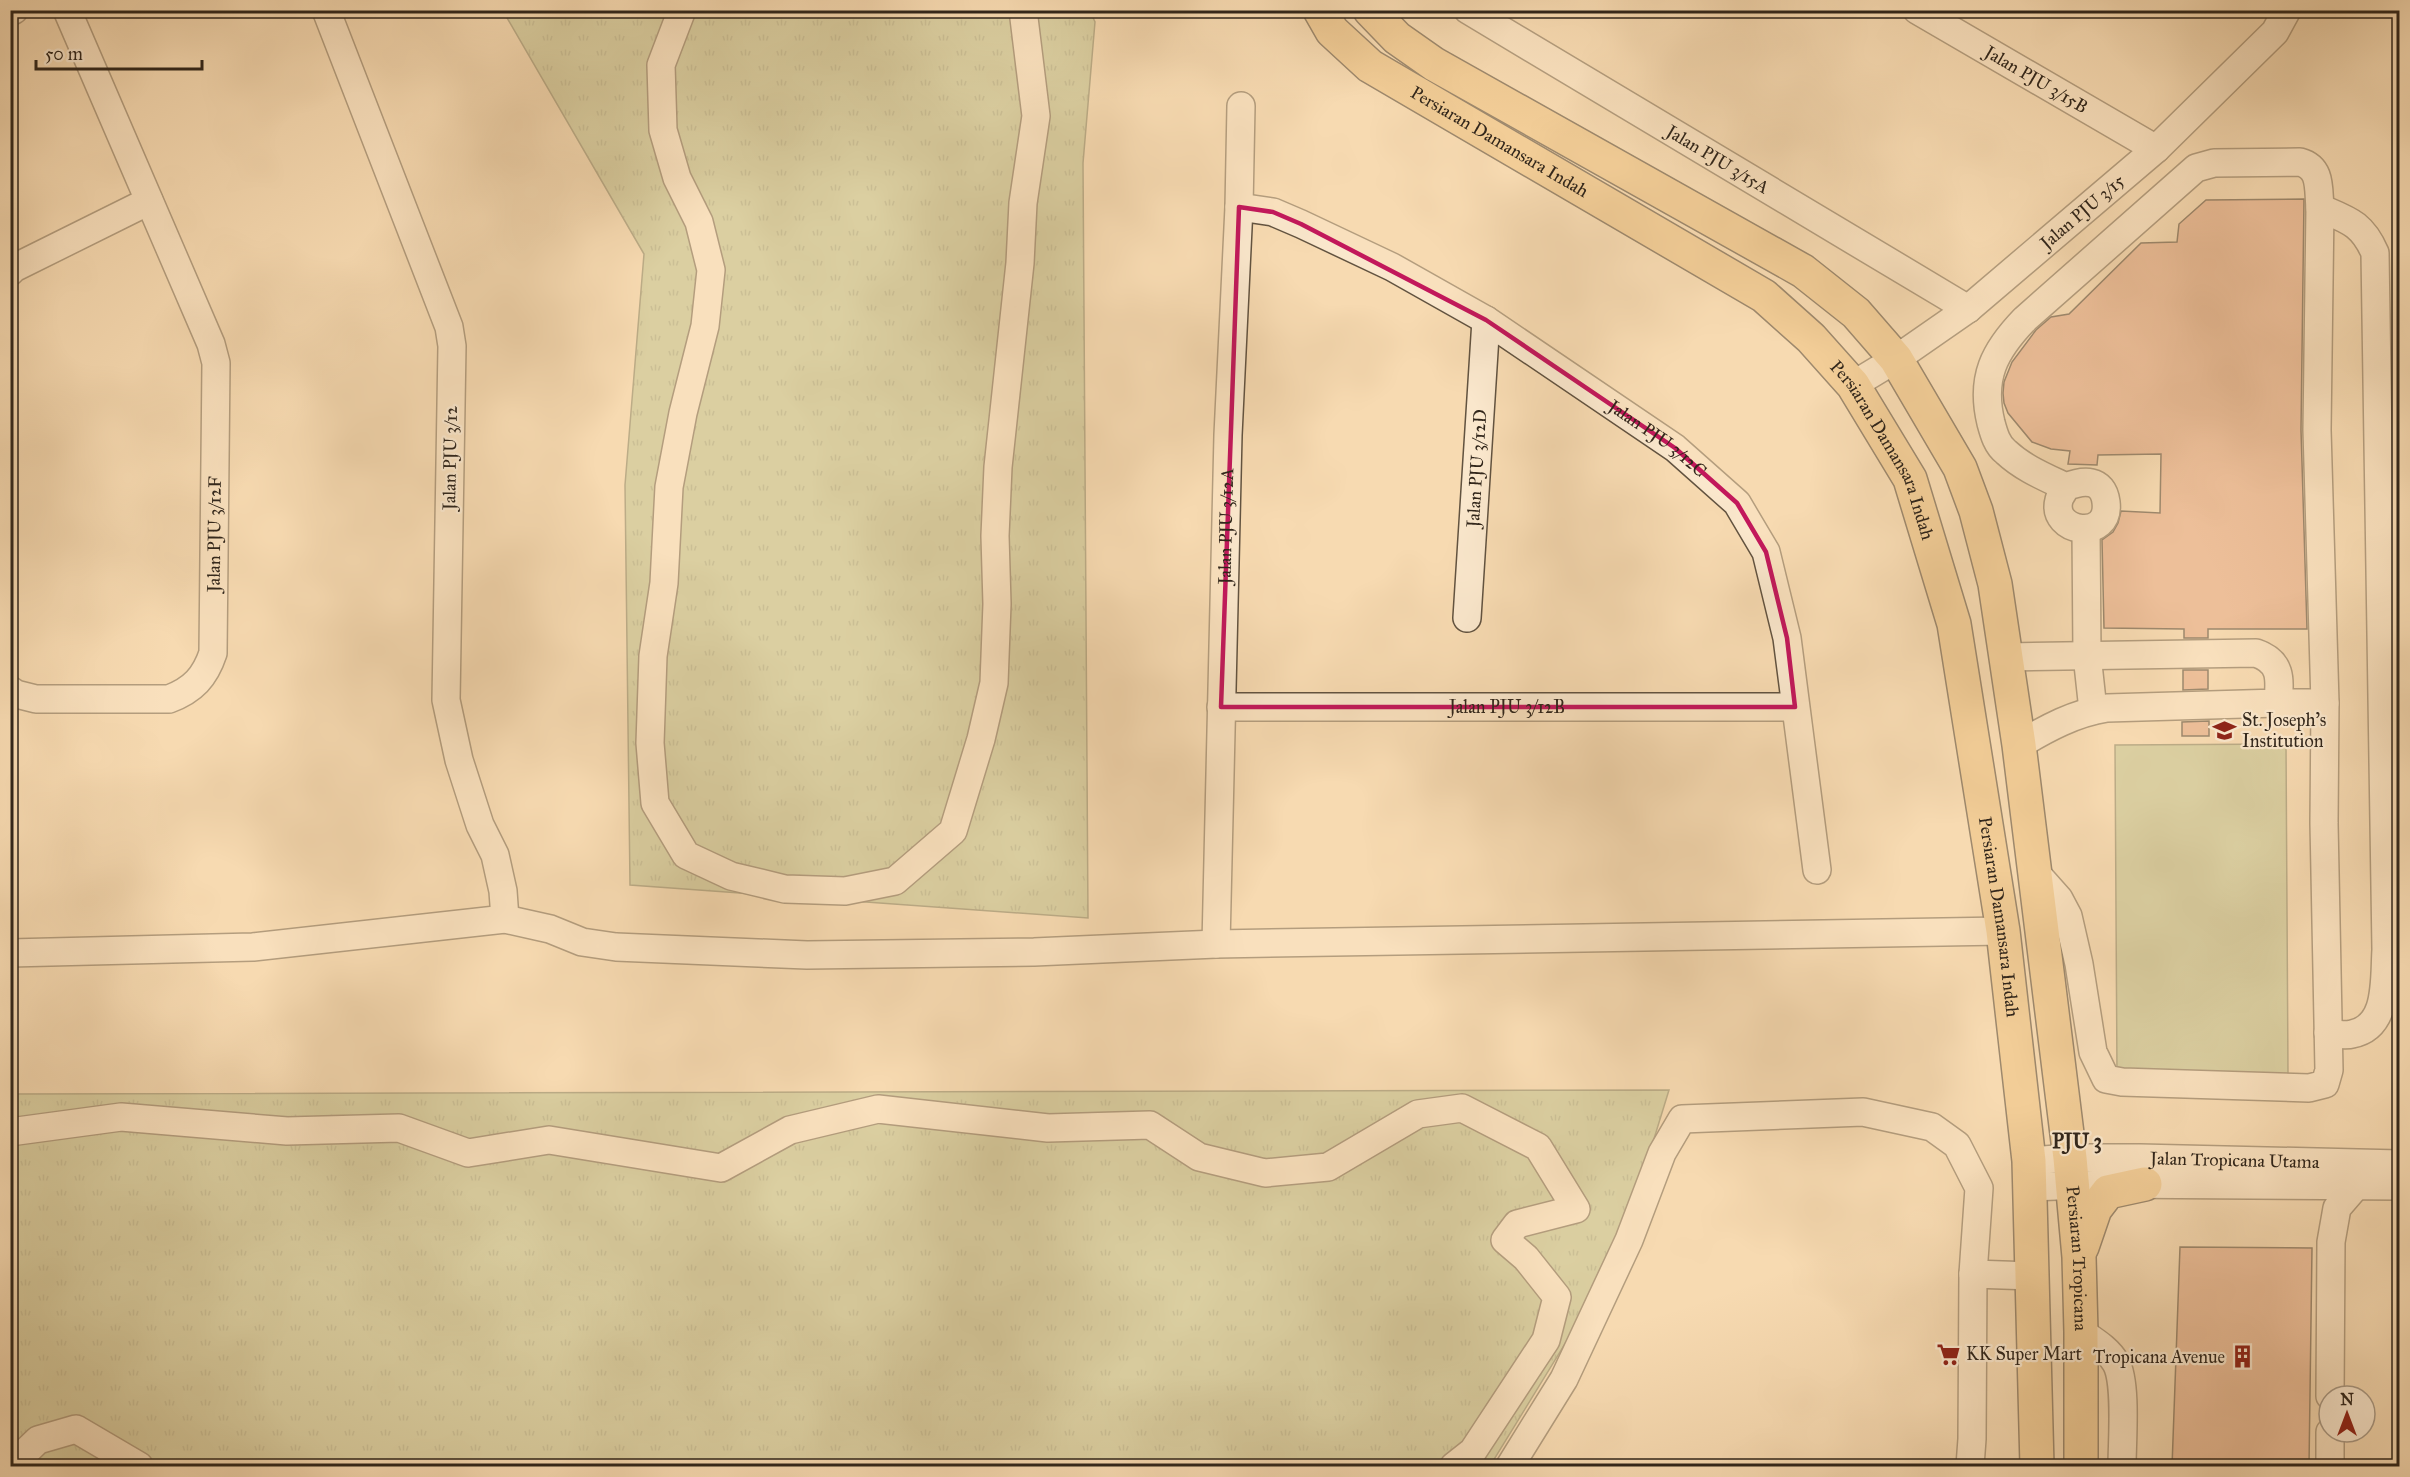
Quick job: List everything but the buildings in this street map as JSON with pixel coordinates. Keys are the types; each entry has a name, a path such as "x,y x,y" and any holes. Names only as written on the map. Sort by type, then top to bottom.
{"main road":[{"name":"Persiaran Damansara Indah","path":"1320,10 1332,31 1370,66 1764,296 1811,338 1853,385 1911,479 1954,624 2003,931 2030,1174"},
{"name":"Persiaran Damansara Indah","path":"1370,10 1397,38 1434,64 1803,271 1856,313 1896,359 1960,468 1976,511 1995,584 2019,745 2071,1171"},
{"name":"Persiaran Tropicana","path":"2071,1171 2079,1257 2081,1467"},
{"path":"2030,1174 2037,1467"},
{"path":"2079,1257 2095,1209 2108,1192 2145,1184"}],"street":[{"name":"Jalan PJU 3/12F","path":"10,690 16,694 36,699 169,699 184,693 197,683 207,670 213,653 216,363 211,344 67,10"},
{"name":"Jalan PJU 3/12","path":"326,10 449,327 452,346 446,700 459,760 480,825 495,855 503,891 505,919"},
{"path":"682,10 661,65 663,130 677,178 699,222 711,270 705,326 683,413 669,488 665,573 653,656 650,722 656,803 686,855 731,876 784,890 845,891 895,881 953,831 981,739 994,683 998,467 1020,263 1023,203 1036,116 1023,10"},
{"name":"Jalan PJU 3/15A","path":"1468,10 1968,309"},
{"name":"Jalan PJU 3/15B","path":"1917,10 2156,149"},
{"name":"Jalan PJU 3/15","path":"1853,385 1896,359 1968,309 2156,149 2275,32 2287,10"},
{"name":"Jalan PJU 3/12A","path":"1216,944 1228,435 1239,207 1241,106"},
{"path":"2035,872 2059,899 2068,916 2079,964 2093,1052 2106,1079 2122,1082 2309,1088 2325,1084 2329,1070 2324,823 2325,703 2317,430 2320,207 2317,174 2309,164 2300,162 2214,162 2196,168 2025,318 2006,338 1992,362 1986,387 1995,436 2004,451 2031,471 2066,487"},
{"path":"10,272 149,201"},
{"name":"Jalan PJU 3/12C","path":"1239,207 1273,212 1301,224 1392,267 1486,320 1675,448 1737,503 1766,552 1787,638 1817,870"},
{"path":"2320,207 2351,221 2367,236 2375,253 2386,950 2382,1005 2369,1028 2351,1035 2328,1033"},
{"name":"Jalan PJU 3/12D","path":"1467,618 1486,320"},
{"path":"2080,481 2095,484 2106,495 2107,510 2100,523 2086,530 2071,526 2061,516 2059,500 2066,487 2080,481"},
{"path":"2086,530 2087,655 2092,710"},
{"path":"2007,657 2256,653 2266,657 2274,664 2279,677 2278,703"},
{"path":"2019,745 2052,725 2092,710 2325,703"},
{"name":"Jalan PJU 3/12B","path":"1221,707 1795,707"},
{"path":"10,952 253,947 505,919 550,929 582,942 616,947 807,955 1034,952 1216,944 2003,931"},
{"path":"10,1132 121,1117 287,1131 399,1128 468,1153 549,1140 721,1168 790,1130 878,1109 1048,1128 1150,1125 1199,1157 1265,1173 1328,1167 1418,1114 1461,1108 1538,1147 1576,1209 1518,1224 1505,1240 1526,1258 1557,1297 1546,1340 1473,1451 1454,1467"},
{"path":"1510,1467 1564,1378 1629,1240 1662,1153 1683,1119 1863,1112 1932,1127 1957,1145 1979,1188 1973,1274 1970,1467"},
{"name":"Jalan Tropicana Utama","path":"2071,1171 2145,1184 2299,1185 2400,1164"},
{"path":"2030,1174 2071,1171"},
{"name":"Jalan Tropicana Utama","path":"2071,1171 2360,1174 2400,1185"},
{"path":"2330,1384 2331,1242 2337,1208 2360,1174"},
{"path":"2299,1185 2322,1214 2331,1242"},
{"path":"1973,1274 2032,1276"},
{"path":"2081,1332 2106,1349 2117,1365 2122,1391 2122,1467"},
{"path":"11,1467 38,1440 76,1429 139,1467"},
{"path":"2330,1444 2330,1467"}],"highlighted area":[{"path":"1239,207 1273,212 1301,224 1486,320 1675,448 1737,503 1766,552 1787,638 1795,707 1221,707"}],"green space":[{"path":"503,11 1090,11 1095,22 1083,163 1088,918 630,885 625,485 644,254"},
{"path":"2286,744 2288,1074 2117,1075 2115,745"},
{"path":"1669,1090 1617,1259 1490,1466 11,1466 10,1094"}],"place":[{"name":"St. Joseph's Institution","path":"2224,730"},
{"name":"KK Super Mart","path":"1948,1354"},
{"name":"Tropicana Avenue","path":"2243,1357"}],"district":[{"name":"PJU 3","path":"2077,1141"}]}
